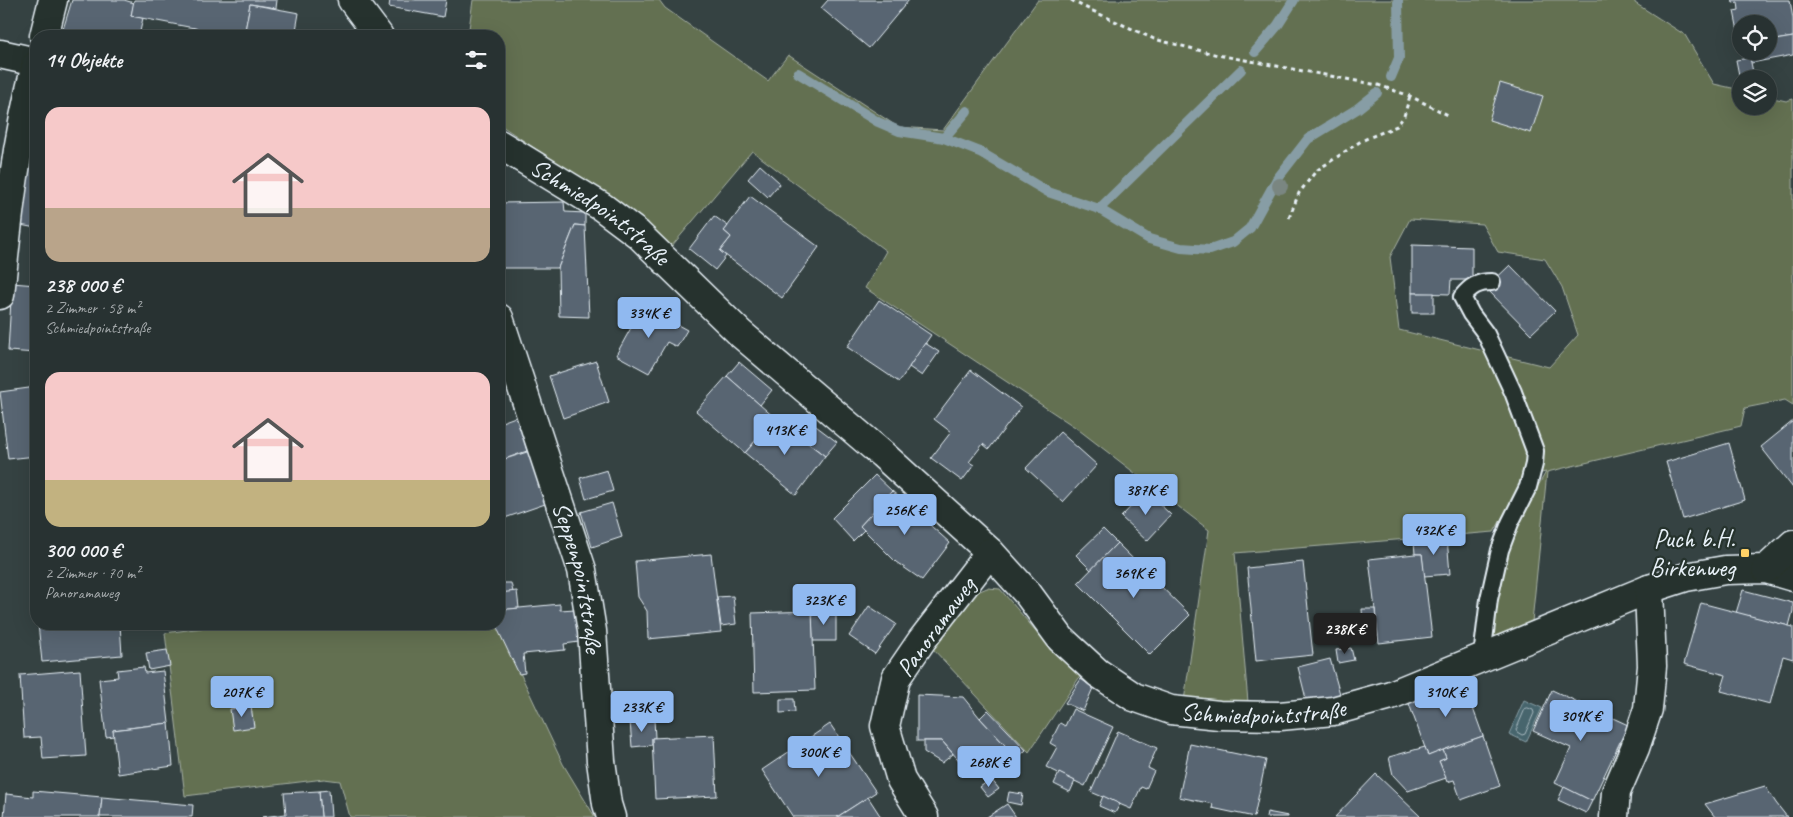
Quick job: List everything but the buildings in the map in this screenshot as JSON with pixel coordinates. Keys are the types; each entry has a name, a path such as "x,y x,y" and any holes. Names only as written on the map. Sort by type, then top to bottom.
{"street":[{"path":"46,30 53,0"},
{"path":"352,0 374,30"},
{"path":"0,54 30,62"},
{"path":"0,295 11,191 20,135 30,90"},
{"name":"Schmiedpointstraße","path":"505,148 602,207 638,234 741,334 882,454 990,552 1028,594 1062,639 1098,673 1134,697 1171,710 1219,715 1280,716 1333,711 1391,695 1649,589 1686,577 1725,570 1766,569 1793,577"},
{"name":"Seppenpointstraße","path":"505,336 582,570 592,631 602,761 607,804 611,817"},
{"path":"1766,569 1793,544"},
{"name":"Panoramaweg","path":"924,817 901,780 885,726 896,678 922,640 990,552"},
{"path":"1614,817 1616,792 1648,709 1652,666 1649,589"}],"lane":[{"path":"1482,657 1489,599 1500,550 1528,487 1534,464 1535,450 1514,392 1486,334 1471,314 1462,297 1469,288 1481,282 1492,282"}],"path":[{"path":"1071,0 1154,39 1218,55 1378,85 1410,96 1450,116"},
{"path":"1289,218 1298,193 1316,171 1361,141 1397,126 1404,116 1410,96"}],"green space":[{"path":"473,0 659,0 665,8 768,81 788,55 898,127 943,130 1038,0 1635,0 1635,3 1685,35 1714,84 1732,88 1732,115 1777,115 1777,99 1786,101 1793,99 1793,405 1785,400 1745,408 1741,426 1547,472 1532,622 1493,638 1501,569 1514,528 1546,472 1526,476 1494,532 1235,553 1248,702 1184,701 1209,530 1075,427 865,288 886,251 752,151 671,247 613,197 571,173 505,128 505,30 469,30","holes":["1410,219 1482,224 1498,252 1545,259 1562,287 1578,335 1549,367 1399,330 1390,257"]},
{"path":"987,588 1000,589 1041,637 1081,675 1029,752 933,649 973,594"},
{"path":"187,630 500,630 563,764 595,817 350,817 340,781 324,779 185,796 165,633"}],"water":[{"path":"1524,700 1542,708 1526,742 1509,734"}],"waterway":[{"path":"1255,52 1278,25 1294,0"},
{"path":"1391,77 1399,58 1398,0"},
{"path":"1099,209 1241,70"},
{"path":"798,73 878,122 899,131 944,138 980,152 1048,192 1099,209 1149,239 1181,248 1210,250 1233,242 1250,228 1277,179 1308,139 1357,109 1377,93"},
{"path":"944,138 967,111"}],"place":[{"name":"Puch b.H. Birkenweg","path":"1745,553"}]}
